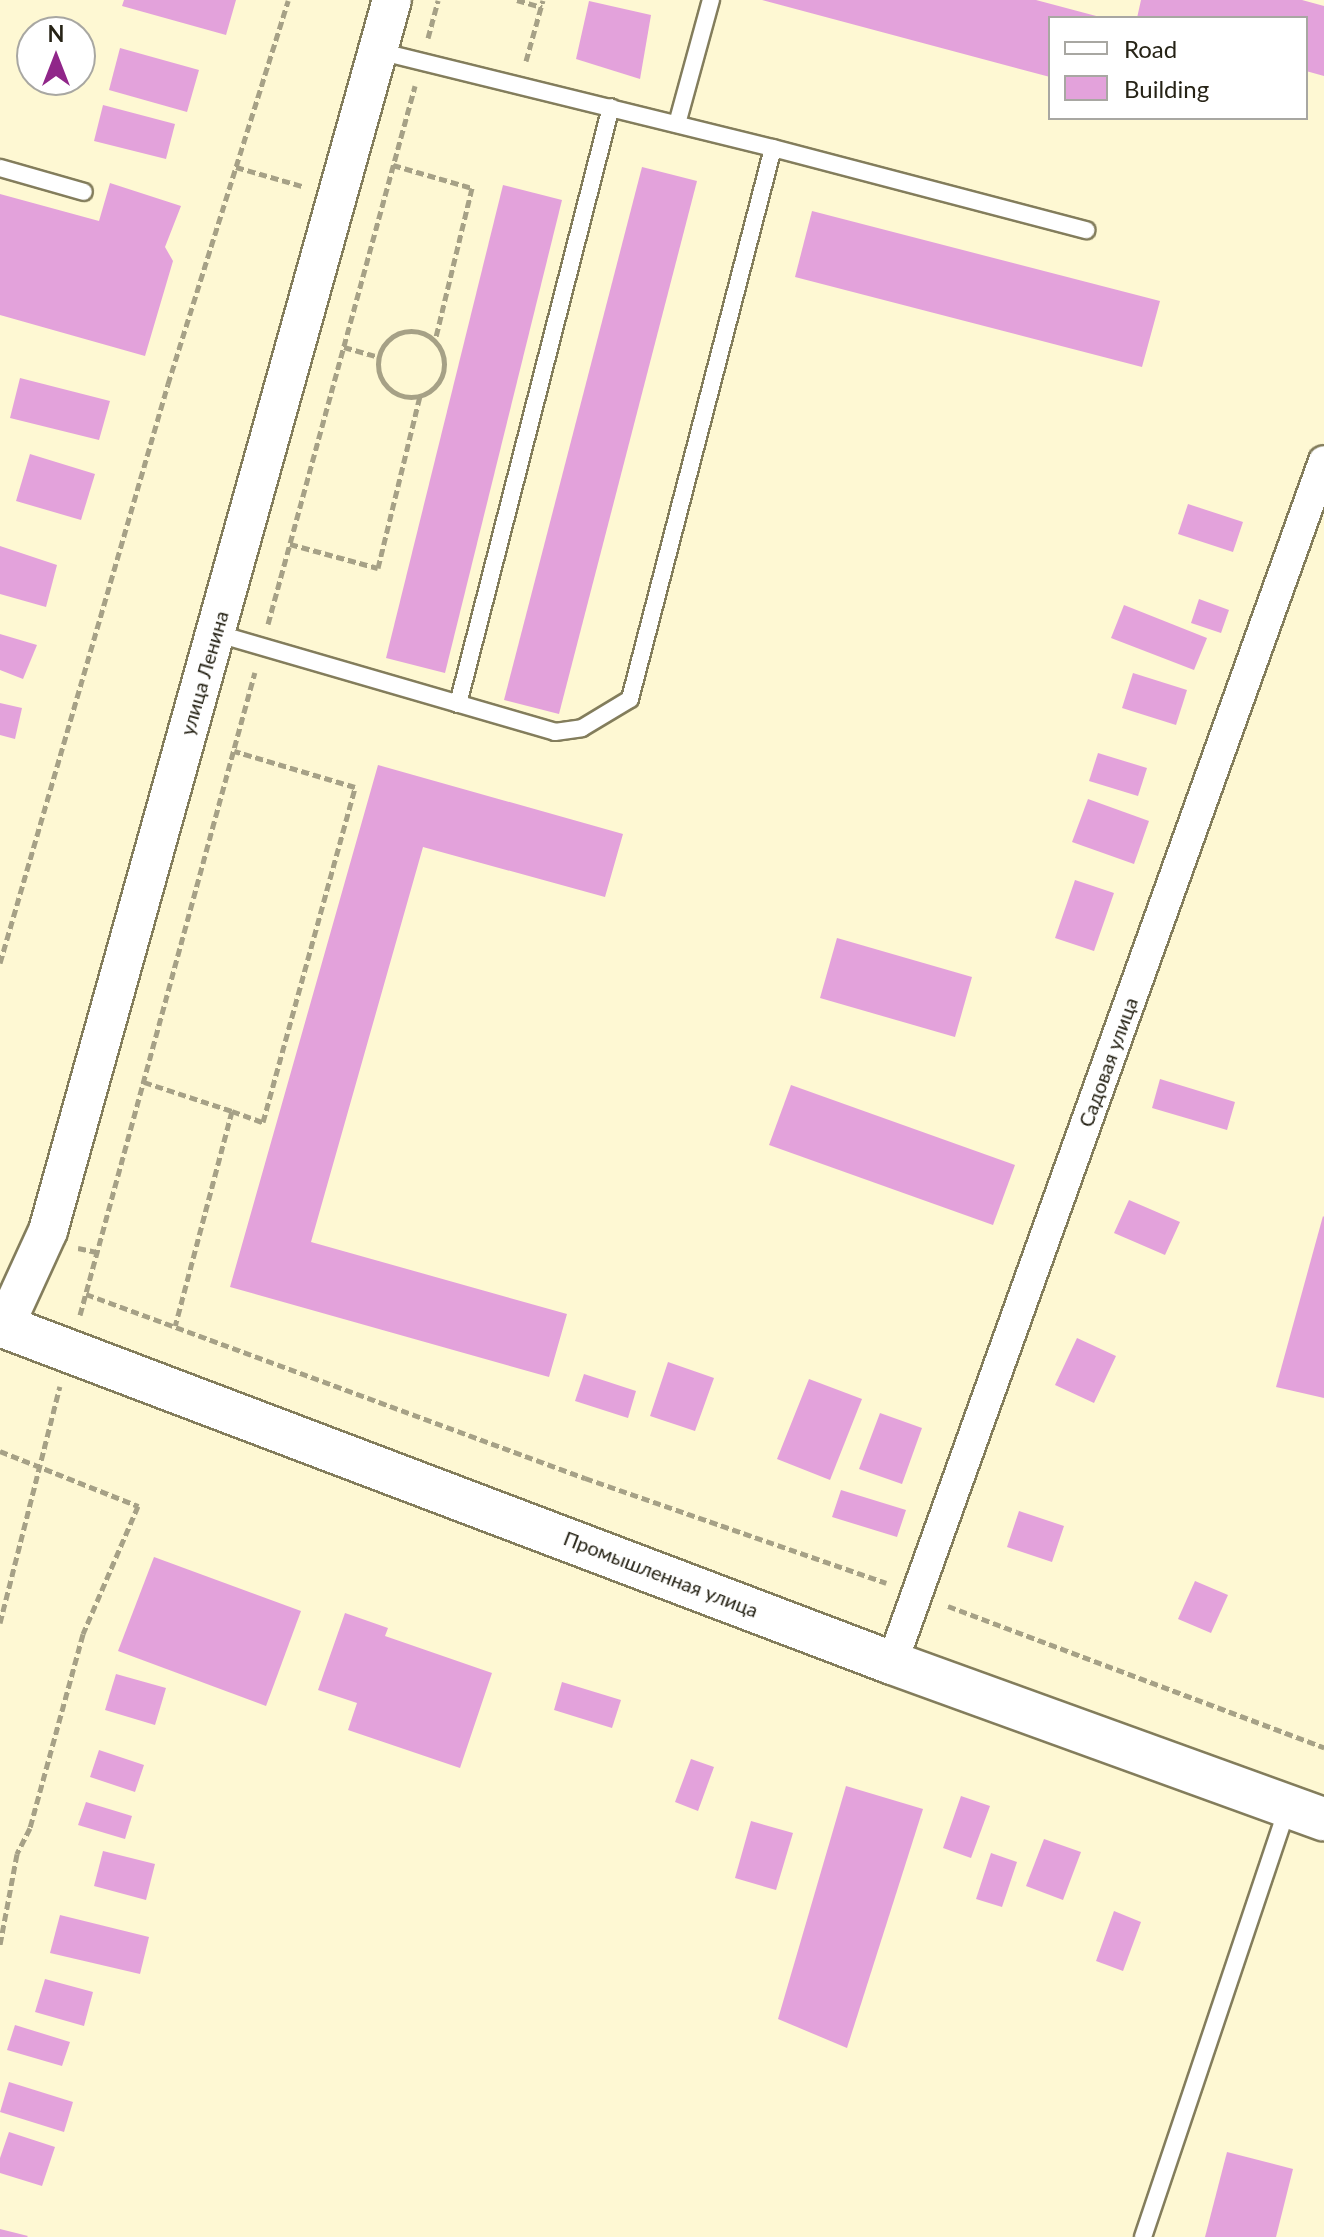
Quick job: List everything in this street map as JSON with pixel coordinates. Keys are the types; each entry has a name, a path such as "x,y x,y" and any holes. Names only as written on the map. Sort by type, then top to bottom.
{"main road":[{"name":"Промышленная улица","path":"1,1331 70,1353 574,1540 892,1663 1306,1812"}],"street":[{"name":"улица Ленина","path":"1,1331 48,1231 392,0"},
{"name":"Садовая улица","path":"892,1663 1324,461"}],"lane":[{"path":"677,124 711,0"},
{"path":"378,51 611,107 1086,230"},
{"path":"458,704 611,107"},
{"path":"215,633 555,732 582,728 630,699 773,148"},
{"path":"0,168 84,192"},
{"path":"1143,2237 1306,1812"}],"path":[{"path":"0,963 168,384 288,0"},
{"path":"0,1623 39,1466 438,0"},
{"path":"517,0 542,3 520,85"},
{"path":"393,165 472,188 435,341"},
{"path":"406,331 422,332 435,341 443,355 443,372 435,387 420,396 405,396 391,390 381,378 379,357 392,336 406,331"},
{"path":"344,347 379,357"},
{"path":"290,544 378,568 420,396"},
{"path":"143,1082 263,1122 355,787 234,751"},
{"path":"175,1326 232,1111"},
{"path":"86,1294 585,1478 917,1594 1324,1747"},
{"path":"0,1451 138,1506 83,1634 30,1828 17,1854 0,1945"}],"building":[{"path":"124,0 236,0 226,35 122,6"},
{"path":"762,0 1036,0 1096,16 1048,16 1048,76"},
{"path":"1141,0 1302,0 1324,6 1324,76 1308,72 1308,16 1137,16"},
{"path":"589,1 651,15 640,79 576,59"},
{"path":"120,48 199,70 187,112 109,90"},
{"path":"103,105 175,124 166,159 94,141"},
{"path":"642,167 697,181 559,714 504,700"},
{"path":"110,183 181,206 165,247 173,261 145,356 0,315 0,194 99,221"},
{"path":"503,185 562,200 445,673 386,658"},
{"path":"812,211 1160,301 1142,367 795,277"},
{"path":"20,378 110,401 99,440 10,418"},
{"path":"30,454 95,474 81,520 16,501"},
{"path":"1188,504 1243,522 1233,552 1178,534"},
{"path":"0,546 57,565 46,607 0,594"},
{"path":"1199,599 1229,610 1221,633 1191,623"},
{"path":"1124,605 1207,638 1194,670 1111,638"},
{"path":"0,634 37,645 23,679 0,670"},
{"path":"1133,673 1187,690 1176,725 1122,708"},
{"path":"0,703 22,708 15,739 0,735"},
{"path":"1098,753 1147,768 1138,796 1089,781"},
{"path":"378,765 623,834 605,897 423,847 311,1242 567,1314 549,1377 230,1287"},
{"path":"1088,799 1149,821 1134,864 1072,842"},
{"path":"1075,880 1114,893 1094,951 1055,938"},
{"path":"837,938 972,977 955,1037 820,998"},
{"path":"1160,1079 1235,1102 1227,1130 1152,1108"},
{"path":"791,1085 1015,1165 993,1225 769,1145"},
{"path":"1129,1200 1180,1222 1165,1255 1114,1233"},
{"path":"1324,1217 1324,1398 1276,1387"},
{"path":"1077,1338 1116,1356 1094,1403 1055,1385"},
{"path":"668,1362 714,1378 695,1431 650,1416"},
{"path":"584,1374 636,1391 628,1418 575,1401"},
{"path":"809,1379 862,1399 830,1480 777,1459"},
{"path":"880,1413 922,1428 902,1484 859,1469"},
{"path":"841,1490 906,1510 897,1537 832,1517"},
{"path":"1019,1511 1064,1526 1052,1562 1007,1547"},
{"path":"154,1557 301,1611 266,1706 118,1651"},
{"path":"1195,1581 1228,1595 1211,1633 1178,1619"},
{"path":"345,1613 388,1628 385,1636 492,1673 460,1768 348,1730 357,1703 318,1690"},
{"path":"116,1674 166,1688 155,1725 105,1710"},
{"path":"562,1682 621,1700 612,1728 554,1710"},
{"path":"99,1750 144,1765 135,1792 90,1777"},
{"path":"691,1759 714,1767 698,1811 675,1802"},
{"path":"846,1786 923,1809 847,2048 778,2019"},
{"path":"961,1796 990,1806 971,1858 943,1848"},
{"path":"86,1802 132,1816 125,1839 78,1825"},
{"path":"751,1821 793,1833 776,1890 735,1878"},
{"path":"1044,1839 1081,1852 1063,1900 1026,1886"},
{"path":"103,1851 155,1864 146,1900 94,1886"},
{"path":"991,1853 1017,1862 1002,1907 976,1899"},
{"path":"1114,1911 1141,1922 1123,1971 1096,1961"},
{"path":"60,1915 149,1937 140,1974 50,1953"},
{"path":"45,1979 93,1992 84,2026 35,2012"},
{"path":"15,2025 70,2042 62,2066 7,2050"},
{"path":"9,2082 73,2102 64,2132 0,2112"},
{"path":"9,2132 55,2147 42,2186 0,2173 0,2158"},
{"path":"1227,2152 1293,2169 1276,2237 1205,2237"},
{"path":"0,2229 28,2236 0,2237"}]}
